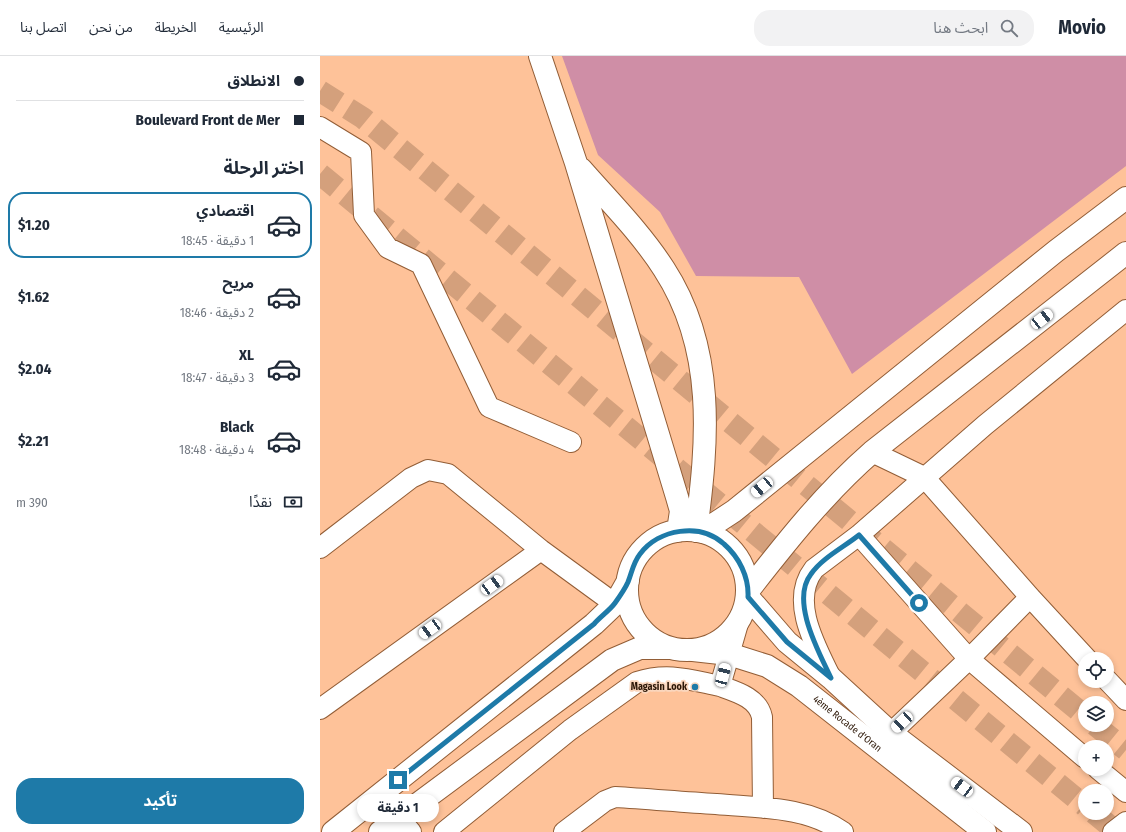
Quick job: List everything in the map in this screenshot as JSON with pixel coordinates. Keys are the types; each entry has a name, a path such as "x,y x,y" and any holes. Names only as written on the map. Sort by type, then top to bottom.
{"main road":[{"path":"540,56 576,163 680,511 692,531 719,540 734,552 743,569 748,594"},
{"path":"576,163 650,249 668,276 690,322 699,354 705,393 702,489 692,531"},
{"path":"333,832 594,624 615,604 628,581 632,567 640,554 650,543 663,535 692,531 734,511 1056,251 1126,198"},
{"path":"380,832 405,825 612,660 640,648 693,650 707,647 720,640 731,631 739,620 748,594 787,540 845,476 872,452 1126,253"},
{"path":"628,581 630,604 633,615 642,629 655,641 671,648"},
{"name":"4ème Rocade d'Oran","path":"748,594 787,642 831,678 891,733 1021,832"},
{"name":"4ème Rocade d'Oran","path":"693,650 729,654 767,666 799,686 985,832"}],"street":[{"path":"320,127 361,152 364,215 388,248 421,264 489,408 572,442"},
{"path":"831,678 815,644 806,616 804,601 805,584 814,569 859,535 985,425 1126,310"},
{"path":"872,452 924,477 1030,598 1080,652"},
{"path":"320,548 411,478 428,470 448,474 540,550 615,604"},
{"path":"859,535 970,659 1078,752"},
{"path":"320,709 540,550"},
{"path":"891,733 970,659 1030,598"},
{"path":"720,686 739,620"},
{"path":"444,832 570,730 637,682 649,678 668,676 720,686 735,691 755,702 760,709 762,717 762,808"},
{"path":"1114,687 1126,700"},
{"path":"1107,776 1126,792"},
{"path":"564,832 605,801 615,797 762,808 803,813 817,817 843,832"},
{"path":"1112,832 1126,822"}],"shaded area":[{"path":"562,56 1126,56 1126,166 852,374 799,277 696,276 660,212 598,155"}],"tunnel":[{"path":"320,91 363,118 1078,710"},
{"path":"320,174 1078,800"},
{"path":"1104,732 1126,750"},
{"path":"1102,820 1117,832"}],"place":[{"name":"Magasin Look","path":"695,687"}],"route":[{"path":"398,780 594,624 615,604 628,581 632,567 640,554 650,543 663,535 678,531 702,532 719,540 734,552 743,569 748,597 787,642 831,678 815,644 806,616 804,601 805,584 809,575 814,569 859,535 919,603"}]}
